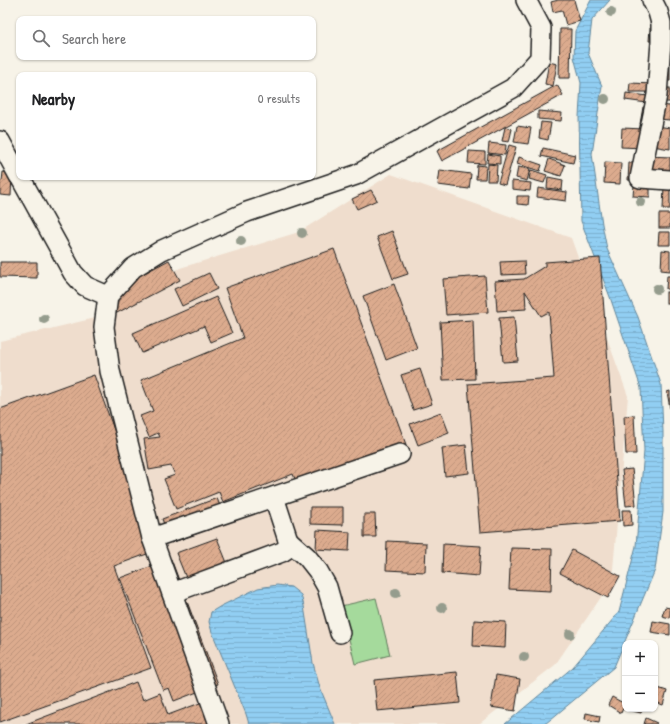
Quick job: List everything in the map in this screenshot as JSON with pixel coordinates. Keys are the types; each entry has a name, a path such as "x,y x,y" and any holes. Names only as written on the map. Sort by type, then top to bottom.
{"street":[{"path":"219,724 152,538 110,371 104,327 108,296 133,268 162,250 247,212 356,175 513,88 540,58 541,28 526,0"},
{"path":"652,2 658,12 661,23 658,88 640,178 670,180"},
{"path":"0,142 16,171"},
{"path":"21,180 73,273 85,286 108,296"},
{"path":"152,538 400,454"},
{"path":"172,593 282,552 288,548 288,540 274,497"},
{"path":"288,540 307,557 318,571 327,587 340,633"}],"shaded area":[{"path":"391,174 571,238 628,396 612,581 555,665 479,724 0,724 0,341 95,318 180,268 299,232"}],"green space":[{"path":"376,598 390,655 355,664 341,606"}],"water":[{"path":"591,0 610,0 592,20 588,53 602,86 592,154 607,249 638,317 661,384 663,432 663,512 655,570 625,640 622,640 622,648 614,667 545,724 505,724 573,667 619,612 636,546 644,451 641,388 610,297 581,221 579,117 581,83 574,57 575,31"},
{"path":"277,585 291,587 301,595 313,663 320,688 335,724 249,724 212,632 209,622 211,612 258,588"}],"building":[{"path":"558,0 574,0 580,21 566,25 562,10 553,12 551,2"},
{"path":"650,28 658,28 658,42 649,41"},
{"path":"560,29 571,29 570,78 559,78"},
{"path":"549,62 557,64 553,86 545,84"},
{"path":"660,63 670,64 670,81 659,81"},
{"path":"630,83 653,84 653,92 629,92"},
{"path":"557,85 563,95 442,161 437,151"},
{"path":"661,88 670,88 670,102 661,102"},
{"path":"626,93 648,96 647,103 625,100"},
{"path":"658,105 670,106 670,120 658,119"},
{"path":"643,107 648,107 645,125 640,124"},
{"path":"538,111 562,113 561,121 538,119"},
{"path":"541,122 551,123 548,140 539,138"},
{"path":"517,126 531,128 528,144 514,142"},
{"path":"657,126 670,128 670,149 653,146"},
{"path":"505,127 512,129 509,142 502,141"},
{"path":"622,128 644,129 643,148 621,147"},
{"path":"489,143 506,145 505,155 488,153"},
{"path":"509,145 516,147 505,185 498,183"},
{"path":"543,148 575,155 573,163 541,156"},
{"path":"469,151 485,152 485,164 468,163"},
{"path":"488,154 500,156 500,164 487,163"},
{"path":"648,156 670,157 670,178 647,177"},
{"path":"519,157 542,165 540,171 517,164"},
{"path":"549,159 565,165 561,176 545,171"},
{"path":"605,162 621,163 620,184 604,183"},
{"path":"629,163 637,163 636,180 628,180"},
{"path":"488,164 497,165 496,181 487,181"},
{"path":"477,165 486,166 485,179 476,179"},
{"path":"518,167 530,169 527,181 516,178"},
{"path":"440,170 471,174 469,189 438,185"},
{"path":"531,170 547,175 544,183 529,179"},
{"path":"3,172 12,173 11,196 0,195 0,180 2,181"},
{"path":"548,177 563,180 562,190 547,188"},
{"path":"512,181 531,183 530,191 512,189"},
{"path":"634,185 650,186 650,197 633,196"},
{"path":"664,186 670,186 670,209 663,209"},
{"path":"538,188 567,192 566,201 537,197"},
{"path":"371,190 377,200 357,209 352,199"},
{"path":"517,196 529,196 528,205 517,204"},
{"path":"659,214 670,214 670,228 659,228"},
{"path":"392,231 408,274 393,279 377,237"},
{"path":"659,232 670,232 670,245 658,245"},
{"path":"334,249 408,450 299,489 293,474 223,502 219,492 176,509 164,479 175,475 171,466 149,470 144,439 160,437 158,433 149,437 140,416 153,411 141,380 243,338 225,288"},
{"path":"662,250 670,251 670,271 661,270"},
{"path":"600,258 620,521 480,532 468,384 554,378 549,312 541,316 525,291 526,309 497,311 495,281 524,279 545,266 545,262"},
{"path":"169,260 180,280 115,314 105,294"},
{"path":"524,261 525,274 501,275 500,262"},
{"path":"0,262 37,262 37,278 0,277"},
{"path":"209,273 217,289 182,306 174,289"},
{"path":"485,276 488,312 446,315 443,279"},
{"path":"667,276 670,276 670,289 666,289"},
{"path":"394,284 417,348 386,360 363,296"},
{"path":"666,292 670,292 670,303 666,303"},
{"path":"216,297 232,333 211,342 204,326 142,353 133,333"},
{"path":"514,317 518,361 503,362 499,318"},
{"path":"473,320 475,379 443,380 440,322"},
{"path":"420,369 432,404 413,410 401,375"},
{"path":"94,375 158,550 114,566 151,668 0,722 0,409"},
{"path":"670,391 670,408 667,392"},
{"path":"441,412 449,433 418,445 410,424"},
{"path":"634,415 636,454 626,454 624,416"},
{"path":"466,445 469,473 445,476 442,448"},
{"path":"632,469 636,505 626,506 622,470"},
{"path":"217,498 226,523 171,543 162,519"},
{"path":"310,507 343,507 343,525 310,524"},
{"path":"622,510 631,510 632,525 623,526"},
{"path":"364,514 375,514 376,537 364,537"},
{"path":"317,530 350,532 349,551 316,549"},
{"path":"217,538 234,580 193,595 176,553"},
{"path":"387,541 426,543 425,572 386,570"},
{"path":"443,544 481,546 479,576 442,573"},
{"path":"511,548 552,549 551,591 509,589"},
{"path":"572,550 620,576 608,598 560,573"},
{"path":"171,559 218,684 174,701 169,688 163,690 120,578"},
{"path":"665,607 670,608 670,618 662,616"},
{"path":"474,620 506,622 505,648 473,646"},
{"path":"653,621 670,624 670,635 651,632"},
{"path":"457,672 460,703 377,711 374,680"},
{"path":"496,675 520,679 515,711 491,707"},
{"path":"136,682 143,700 160,693 168,715 208,700 218,724 26,724"},
{"path":"658,688 667,691 663,705 658,703"},
{"path":"612,697 622,702 621,713 608,705"},
{"path":"586,713 600,716 599,722 585,719"},
{"path":"646,718 657,723 644,724"}]}
